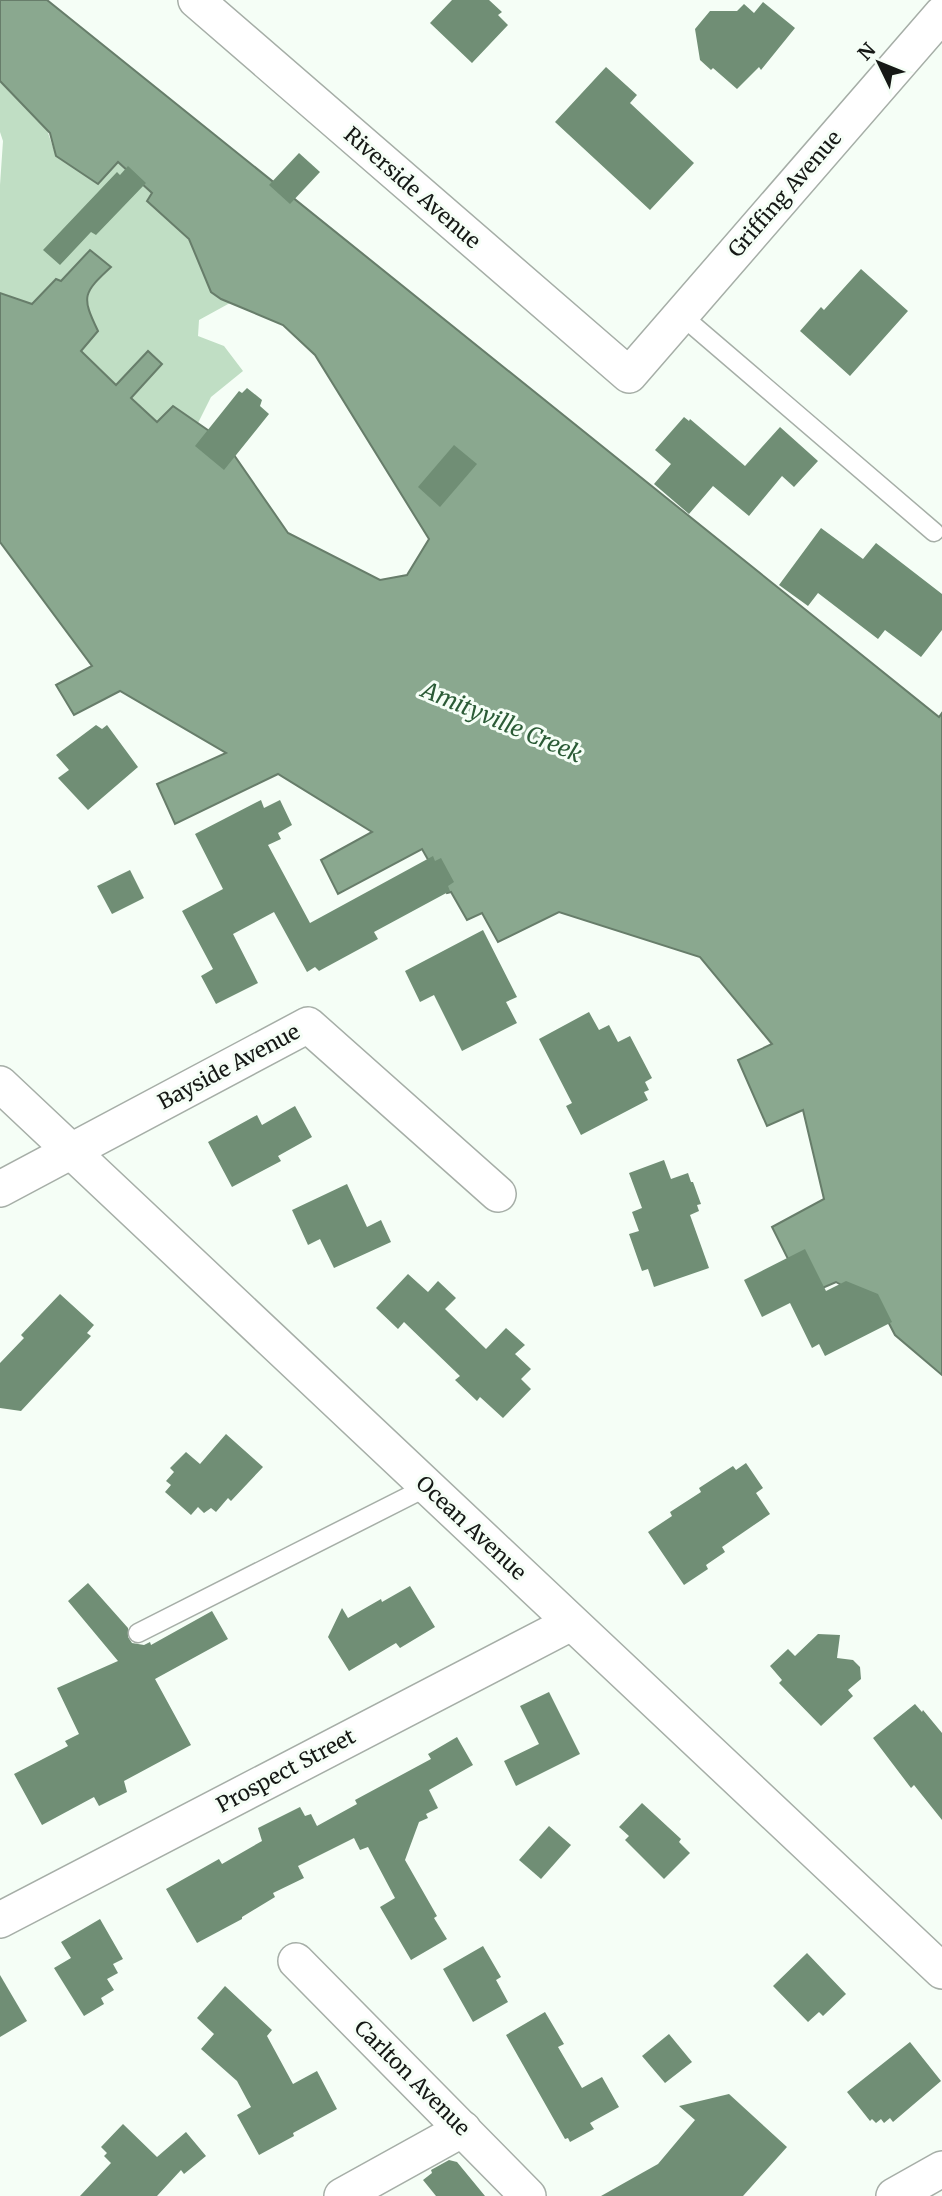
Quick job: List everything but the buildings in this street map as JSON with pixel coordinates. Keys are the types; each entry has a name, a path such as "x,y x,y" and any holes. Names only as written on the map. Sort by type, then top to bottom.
{"street":[{"name":"Riverside Avenue","path":"196,0 629,375"},
{"name":"Griffing Avenue","path":"629,375 942,14"},
{"name":"Bayside Avenue","path":"0,1189 308,1025 498,1194"},
{"name":"Ocean Avenue","path":"0,1084 942,1971"},
{"name":"Prospect Street","path":"0,1920 571,1622"},
{"name":"Carlton Avenue","path":"296,1961 528,2196"},
{"path":"342,2196 463,2129"},
{"path":"894,2196 942,2169"}],"lane":[{"path":"681,315 934,532"},
{"path":"138,1633 427,1487"}],"shaded area":[{"path":"0,81 47,130 56,156 118,162 153,193 147,201 189,238 211,292 230,303 199,320 198,336 224,346 243,371 211,397 198,423 173,406 157,423 131,398 162,364 148,352 116,385 80,351 98,331 87,303 90,290 111,267 90,250 61,282 55,279 32,304 0,293 0,185 3,141 0,132"}],"water":[{"name":"Amityville Creek","path":"0,0 47,0 939,717 942,713 942,1375 895,1335 881,1308 836,1282 820,1289 789,1261 772,1227 824,1199 803,1110 767,1126 738,1060 772,1044 700,957 559,912 498,942 482,913 467,920 451,892 447,893 422,849 338,894 321,860 372,832 278,774 175,824 157,784 226,753 120,691 74,715 56,685 92,666 0,542 0,293 32,304 56,279 61,281 90,250 111,267 90,289 87,302 98,331 81,351 116,385 148,351 162,364 131,398 157,422 173,406 225,442 288,533 380,580 407,575 429,539 315,355 283,325 221,299 211,292 189,239 147,201 152,193 118,162 98,184 56,156 50,133 0,81"}]}
